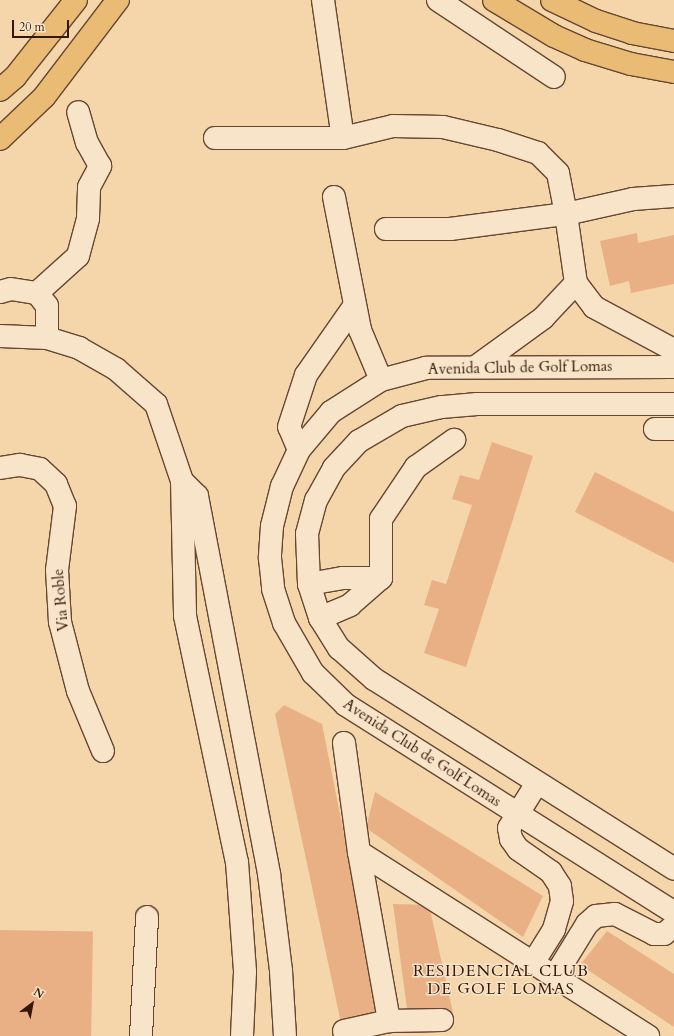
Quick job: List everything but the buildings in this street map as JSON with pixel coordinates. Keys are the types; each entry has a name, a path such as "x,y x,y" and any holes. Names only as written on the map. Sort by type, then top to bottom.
{"main road":[{"path":"0,90 15,77 76,0"},
{"path":"0,139 44,97 118,0"},
{"path":"494,0 554,36 585,50 631,64 674,72"},
{"path":"552,0 596,21 632,32 674,41"},
{"path":"585,50 596,21"}],"street":[{"path":"322,0 342,138"},
{"path":"438,0 554,77"},
{"path":"37,293 78,256 88,218 88,187 100,166 87,143 78,112"},
{"path":"215,138 342,138 393,126 443,127 538,153 558,173 566,214 576,283 594,307 674,350"},
{"path":"386,230 450,229 566,214 633,199 674,196"},
{"path":"334,197 360,330 380,380"},
{"path":"477,366 543,318 576,283"},
{"path":"0,292 11,289 37,293 47,306 47,338"},
{"path":"299,450 289,427 306,375 355,304"},
{"path":"0,336 47,338 79,348 116,369 156,404 182,481 185,616 237,862 245,972 242,1036"},
{"name":"Avenida Club de Golf Lomas","path":"674,368 477,366 426,368 380,380 331,412 299,450 282,486 272,526 270,558 274,589 284,623 313,673 346,705 516,814 674,912"},
{"path":"674,404 477,404 441,407 402,416 359,441 334,468 316,500 308,534 309,584 320,618 339,648 374,679 674,869"},
{"path":"320,618 350,605 381,578 381,518 416,467 454,440"},
{"name":"Via Roble","path":"0,468 20,465 40,469 56,484 65,506 56,570 60,622 78,691 103,751"},
{"path":"182,481 197,496 269,874 282,971 285,1036"},
{"path":"309,584 343,578 381,578"},
{"path":"344,743 359,852 389,1021"},
{"path":"533,963 554,929 562,901 560,886 550,872 518,849 511,839 509,828 516,814 537,782"},
{"path":"359,852 648,1036"},
{"path":"555,976 587,924 596,916 614,914 654,934 664,934 674,926"},
{"path":"140,1036 147,917"},
{"path":"344,1031 389,1021 442,1020"}],"district":[{"name":"RESIDENCIAL CLUB DE GOLF LOMAS","path":"501,980"}]}
